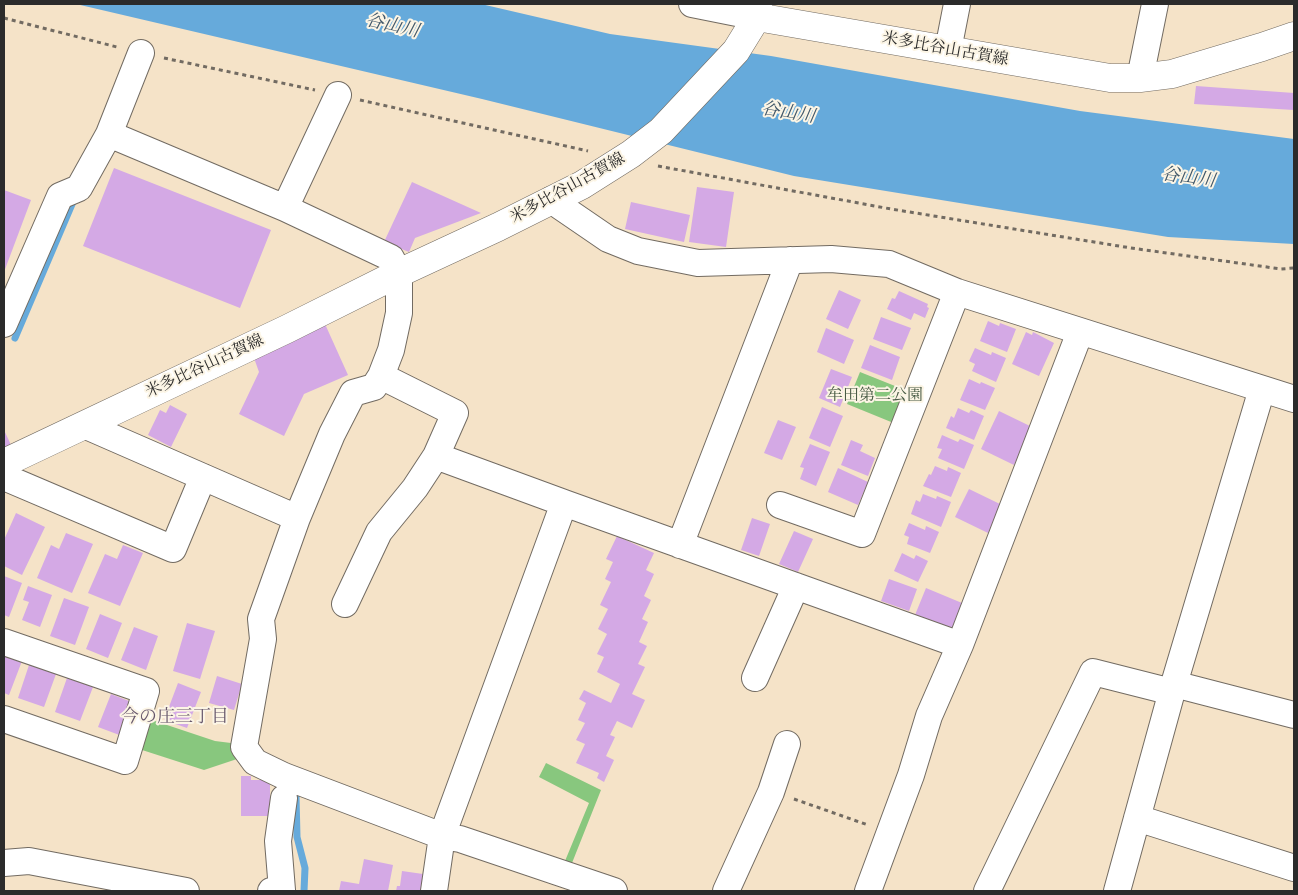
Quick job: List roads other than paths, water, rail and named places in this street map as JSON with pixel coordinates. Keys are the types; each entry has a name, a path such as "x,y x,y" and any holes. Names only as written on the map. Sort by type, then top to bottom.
{"main road":[{"name":"米多比谷山古賀線","path":"4,463 399,273 498,228 582,186 627,157 661,131 736,51 758,11 948,50 1110,78 1140,78 1172,74 1294,36"}],"street":[{"path":"692,4 758,11"},
{"path":"948,50 957,4"},
{"path":"1140,78 1155,4"},
{"path":"4,324 60,196 79,188 109,134 141,53"},
{"path":"286,208 338,95"},
{"path":"109,134 286,208 391,258 399,273 399,313 391,350 382,376 374,387 354,393 332,434 297,518 261,619 263,639 244,747 255,762 284,776 442,836 460,839 614,891"},
{"path":"551,200 608,239 638,250 698,263 831,259 889,264 957,292 1294,399"},
{"path":"680,545 790,260"},
{"path":"780,505 862,534 957,292"},
{"path":"868,891 930,716 960,645 1080,332"},
{"path":"344,604 379,532 415,488 436,456 455,413 382,376"},
{"path":"1116,891 1173,688 1262,389"},
{"path":"84,425 297,518"},
{"path":"436,456 960,645"},
{"path":"4,477 173,549 203,477"},
{"path":"434,891 442,836 564,503"},
{"path":"756,678 796,586"},
{"path":"4,642 146,691 124,761 4,719"},
{"path":"987,891 1093,672 1294,715"},
{"path":"726,891 770,792 787,744"},
{"path":"271,891 282,890 278,841 284,798"},
{"path":"1137,818 1294,868"},
{"path":"4,863 29,861 186,891"}],"water":[{"name":"谷山川","path":"76,4 481,4 610,34 771,56 1080,111 1294,139 1294,244 1168,237 794,176 482,99"}],"waterway":[{"path":"15,338 73,202"},
{"path":"296,796 297,837 305,868 304,891"}],"district":[{"name":"今の庄三丁目","path":"175,718"}],"park label":[{"name":"牟田第二公園","path":"875,397"}]}
